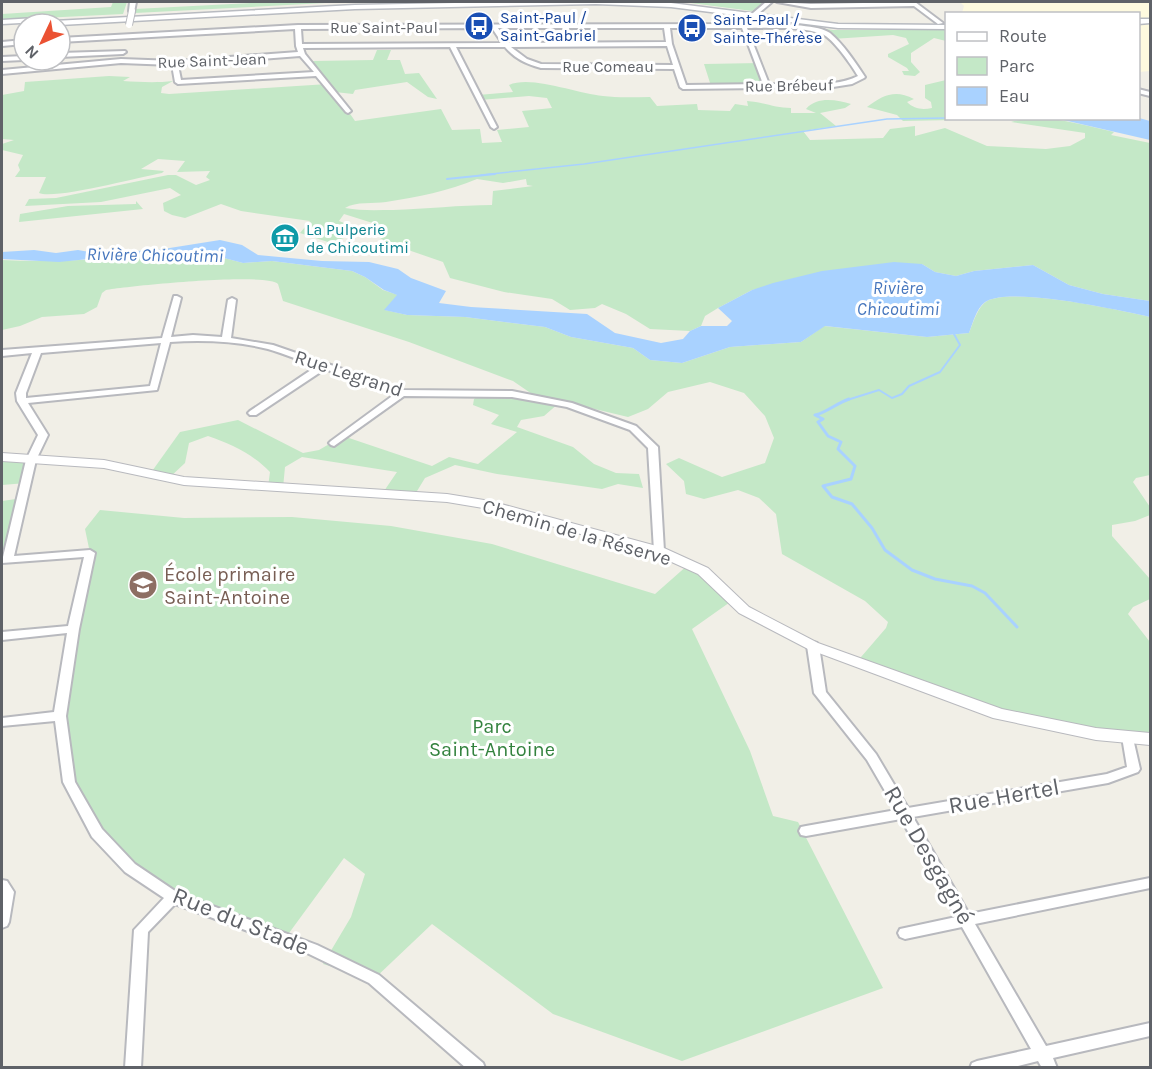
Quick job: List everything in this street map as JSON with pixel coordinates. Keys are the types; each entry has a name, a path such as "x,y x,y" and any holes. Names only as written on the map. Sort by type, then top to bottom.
{"main road":[{"path":"2,24 403,2"},
{"path":"72,22 355,7 596,2 671,4 755,12"},
{"path":"675,2 844,23 944,25"}],"street":[{"path":"121,61 134,2"},
{"path":"767,86 743,24 769,2"},
{"path":"780,2 810,6 915,4 944,25"},
{"name":"Rue Saint-Paul","path":"72,39 298,27 745,26"},
{"name":"Rue Brébeuf","path":"676,67 683,87 833,85 850,83 862,77 850,58 826,33 788,26 745,26"},
{"path":"298,27 302,54 348,111"},
{"path":"494,27 507,45"},
{"path":"667,27 676,67"},
{"path":"176,44 178,33"},
{"path":"299,46 453,47 669,44"},
{"name":"Rue Comeau","path":"507,45 514,56 526,63 541,66 676,67"},
{"path":"406,47 437,53"},
{"path":"453,47 494,127"},
{"path":"72,55 123,52"},
{"name":"Rue Saint-Jean","path":"2,72 121,61 175,63 302,54"},
{"path":"447,55 458,57"},
{"path":"175,63 178,81 318,74"},
{"path":"22,401 154,388 177,298"},
{"path":"226,340 232,300"},
{"name":"Rue Legrand","path":"2,353 193,338 226,340 270,347 325,364 402,393 512,394 569,405 633,428 653,447 659,551"},
{"path":"5,560 31,460 43,435 22,401 21,393 38,350"},
{"path":"253,413 325,364"},
{"path":"334,443 402,393"},
{"name":"Chemin de la Réserve","path":"2,457 104,464 184,481 447,498 490,505 659,551 703,571 744,610 813,646 999,714 1096,734 1150,739"},
{"name":"Rue du Stade","path":"5,560 90,553 73,629 60,716 69,782 97,833 130,868 173,897 312,949 374,979 478,1068"},
{"path":"2,636 73,629"},
{"name":"Rue Desgagné","path":"813,646 820,693 872,757 1050,1068"},
{"path":"2,722 60,716"},
{"name":"Rue Hertel","path":"806,831 1108,778 1134,769 1128,737"},
{"path":"905,933 1150,883"},
{"path":"2,885 7,892 2,922"},
{"path":"133,1068 141,930 173,897"},
{"path":"976,1068 1150,1030"}],"shaded area":[{"path":"960,2 1150,2 1150,71 1140,72 1140,12 962,12 964,6"}],"green space":[{"path":"113,2 127,2 123,14 72,17 72,12 33,12 111,7"},
{"path":"268,2 344,2 135,13 135,9"},
{"path":"683,2 766,2 752,11"},
{"path":"12,13 12,20 2,20 2,14"},
{"path":"759,20 833,30 945,30 945,41 934,38 911,53 911,62 920,72 915,76 904,75 902,71 909,71 907,68 888,57 888,54 909,44 906,38 893,35 832,39 811,28 751,24"},
{"path":"377,50 391,50 387,60 400,60 405,74 419,73 437,99 428,97 407,82 355,90 353,94 335,92 355,121 441,109 452,130 480,129 482,143 502,142 497,130 529,127 522,111 552,108 547,98 529,96 480,100 478,95 513,92 509,85 530,82 592,95 650,97 657,106 697,104 698,110 730,111 735,104 748,106 747,101 791,108 791,113 816,113 806,109 821,101 834,100 851,104 845,108 820,113 836,126 803,131 810,140 883,138 890,129 915,126 915,136 945,128 987,146 1046,149 1070,146 1085,138 1085,133 1011,122 1056,120 1114,132 1111,135 1150,143 1150,301 1103,294 1069,285 1033,265 974,271 956,276 935,272 922,264 752,290 705,316 701,326 690,331 650,329 626,314 602,304 595,308 570,310 552,299 504,292 450,278 443,262 388,243 374,234 379,225 344,214 339,221 363,230 331,243 300,233 310,221 241,211 221,204 185,218 172,215 164,211 163,203 181,195 170,188 101,202 25,206 29,199 56,198 168,175 176,175 196,185 210,180 206,177 210,171 177,172 185,161 158,159 141,169 164,171 162,173 79,191 48,194 39,193 46,177 15,177 20,170 18,165 23,155 2,150 2,144 14,140 2,139 2,95 24,91 25,82 109,76 130,77 123,81 173,81 162,87 161,93 169,94 328,84 313,61 373,60","holes":["477,179 503,183 526,179 527,185 533,186 493,191 492,205 393,210 345,208 354,204 386,202 421,196"]},
{"path":"760,63 769,86 711,86 704,64"},
{"path":"945,80 945,120 953,120 903,121 897,115 867,107 878,99 901,94 914,99 907,102 915,108 932,108 931,102 925,98 925,85"},
{"path":"136,201 143,209 19,222 20,214 68,206 136,204"},
{"path":"182,256 224,258 243,263 272,261 352,271 383,290 398,295 385,310 407,315 465,317 545,327 571,337 633,348 650,360 682,363 730,347 801,342 824,326 927,337 969,333 984,303 1001,297 1067,301 1150,317 1150,475 1136,478 1133,482 1150,507 1150,515 1135,521 1112,525 1112,536 1150,579 1150,599 1133,607 1128,614 1150,642 1150,739 999,714 855,664 886,628 888,622 865,601 782,554 776,514 759,498 738,490 704,499 686,494 684,481 666,464 679,458 722,477 765,463 774,438 765,416 744,393 710,382 668,392 648,409 628,417 532,394 513,381 409,342 283,301 278,284 250,279 196,281 106,290 102,293 97,307 84,314 42,317 2,330 2,260 47,261"},
{"path":"482,393 512,394 559,403 544,416 521,420 517,427 573,447 594,464 616,473 639,474 643,488 618,484 602,489 497,474 455,465 425,478 414,496 382,494 397,472 302,457 285,467 283,488 268,487 270,472 256,460 225,442 208,436 189,443 185,463 169,478 150,474 180,432 238,420 303,453 319,450 343,436 432,466 449,457 478,464 517,432 491,424 499,415 473,405 474,399"},
{"path":"2,458 31,460 26,483 2,485"},
{"path":"23,498 8,559 2,560 2,501"},
{"name":"Parc Saint-Antoine","path":"100,510 184,518 292,517 391,526 492,544 655,594 689,564 733,600 692,629 750,751 773,816 798,822 883,988 682,1061 553,1014 432,924 374,979 323,964 351,917 365,874 344,858 281,944 173,900 123,867 85,825 63,775 59,751 75,628 90,553 85,529"}],"water":[{"path":"1140,118 1150,121 1150,140 1063,120"},
{"name":"Rivière Chicoutimi","path":"220,240 242,245 258,255 322,261 369,262 398,269 411,278 446,291 439,303 587,314 615,333 661,343 683,339 690,331 701,326 727,326 732,321 718,308 752,290 822,271 894,262 922,264 935,272 956,276 974,271 1033,265 1069,285 1103,294 1150,301 1150,317 1067,301 1000,297 984,303 969,333 927,337 825,326 801,342 730,347 682,363 650,360 633,348 571,337 545,327 465,317 407,315 384,310 397,295 352,271 272,261 243,263 224,258 182,256 109,257 59,262 2,259 2,252 34,250 56,253 78,250 95,253 157,250"}],"waterway":[{"path":"481,175 584,164 887,119 945,118"},
{"path":"447,179 495,174"},
{"path":"846,400 879,390 892,398 902,394 909,386 940,372 960,345 954,334"},
{"path":"846,400 815,415 823,419 818,422 828,436 841,442 838,449 855,466 851,479 823,486 832,497 852,504 872,528 885,550 912,570 935,579 972,586 985,593 1017,627"}],"place":[{"name":"Saint-Paul / Saint-Gabriel","path":"479,26"},
{"name":"Saint-Paul / Sainte-Thérèse","path":"692,28"},
{"name":"La Pulperie de Chicoutimi","path":"285,238"},
{"name":"École primaire Saint-Antoine","path":"143,585"}]}
